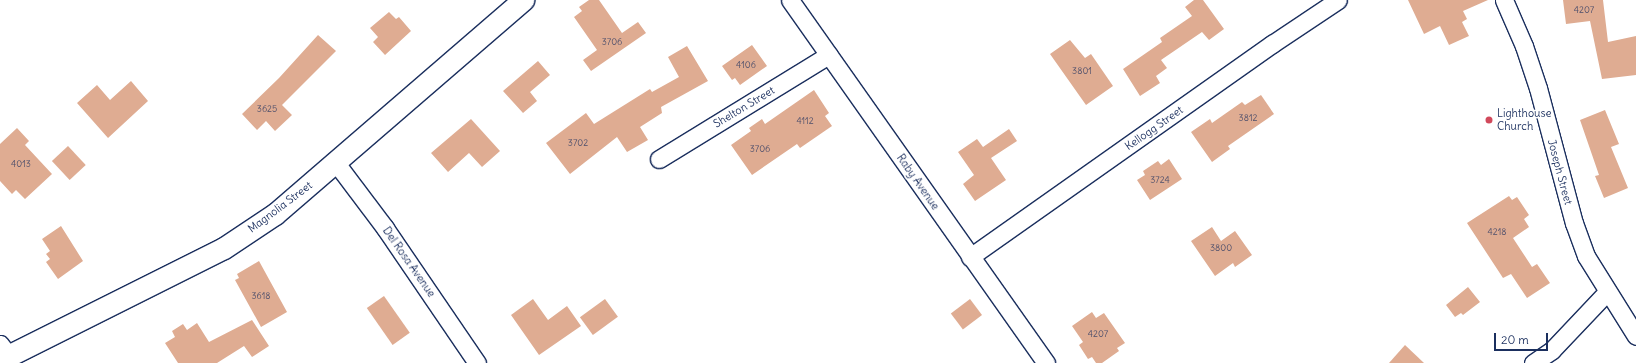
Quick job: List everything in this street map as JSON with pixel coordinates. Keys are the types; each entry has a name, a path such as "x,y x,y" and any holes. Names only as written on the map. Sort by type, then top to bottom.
{"street":[{"name":"Magnolia Street","path":"3,353 224,248 275,214 336,164 523,0"},
{"name":"Raby Avenue","path":"790,0 1046,363"},
{"name":"Kellogg Street","path":"970,257 1272,44 1338,0"},
{"name":"Joseph Street","path":"1504,0 1524,46 1538,88 1574,223 1586,256 1607,292 1636,336"},
{"name":"Shelton Street","path":"659,160 829,56"},
{"name":"Del Rosa Avenue","path":"336,164 385,228 477,363"},
{"path":"1533,363 1552,350 1607,292"}],"building":[{"path":"589,0 599,0 622,33 638,22 646,33 591,71 583,60 597,50 574,17 582,11 579,7"},
{"path":"1194,0 1203,0 1224,29 1209,40 1202,32 1161,60 1167,68 1156,76 1160,83 1140,96 1123,69 1162,42 1160,38 1192,16 1185,7"},
{"path":"1408,0 1488,0 1463,11 1467,19 1462,22 1469,36 1449,45 1440,26 1424,34"},
{"path":"1563,0 1603,0 1608,42 1636,36 1636,75 1602,79 1590,21 1566,24"},
{"path":"389,12 396,19 399,17 411,31 385,55 373,42 378,37 370,28"},
{"path":"318,35 336,51 282,105 292,115 275,131 266,121 257,130 242,114 279,78"},
{"path":"1070,40 1085,58 1091,54 1113,86 1086,105 1050,54"},
{"path":"752,45 767,66 740,85 735,78 732,80 722,66"},
{"path":"687,46 708,81 661,107 662,113 640,127 648,140 627,152 617,137 570,174 546,143 586,113 594,124 650,89 652,92 679,77 668,57"},
{"path":"538,61 550,75 530,92 537,101 523,113 503,91"},
{"path":"131,81 148,101 108,138 77,103 97,85 110,100"},
{"path":"814,90 829,113 825,116 832,126 800,148 797,144 752,175 731,145 751,131 749,128 762,119 765,124"},
{"path":"1261,95 1274,114 1228,146 1230,149 1212,162 1191,132 1210,119 1212,123 1242,102 1245,105"},
{"path":"1605,110 1619,144 1611,147 1628,188 1604,198 1595,176 1599,175 1580,120"},
{"path":"471,119 500,151 482,167 469,153 448,172 431,153"},
{"path":"17,128 29,141 25,145 52,174 25,199 16,190 12,194 0,181 0,144"},
{"path":"1009,129 1017,141 991,158 1006,180 975,201 963,184 974,175 958,152 977,139 983,147"},
{"path":"68,146 86,165 70,180 52,161"},
{"path":"1169,159 1182,179 1150,200 1137,180 1145,175 1143,171 1158,161 1161,165"},
{"path":"1509,196 1512,200 1517,197 1529,215 1524,219 1529,227 1513,238 1532,267 1537,264 1550,283 1527,298 1511,274 1503,278 1467,223"},
{"path":"61,226 83,261 58,279 46,262 50,259 46,254 50,251 42,239"},
{"path":"1212,227 1221,241 1235,231 1252,255 1235,267 1233,263 1215,276 1191,241"},
{"path":"259,261 287,312 261,327 235,280 239,278 237,274"},
{"path":"1468,287 1480,302 1463,315 1461,313 1455,317 1446,305"},
{"path":"384,296 410,333 393,345 367,308"},
{"path":"533,299 548,320 567,306 581,326 539,355 511,315"},
{"path":"605,299 618,317 593,335 580,317"},
{"path":"970,299 982,315 963,329 951,313"},
{"path":"1092,312 1096,318 1104,313 1125,343 1117,348 1119,351 1102,363 1096,363 1092,357 1088,359 1079,345 1083,342 1072,326"},
{"path":"252,320 269,346 252,357 244,346 217,363 178,363 165,343 175,337 172,331 183,324 187,330 197,323 209,342"},
{"path":"1405,345 1424,363 1389,363"}],"place":[{"name":"Lighthouse Church","path":"1489,120"}]}
